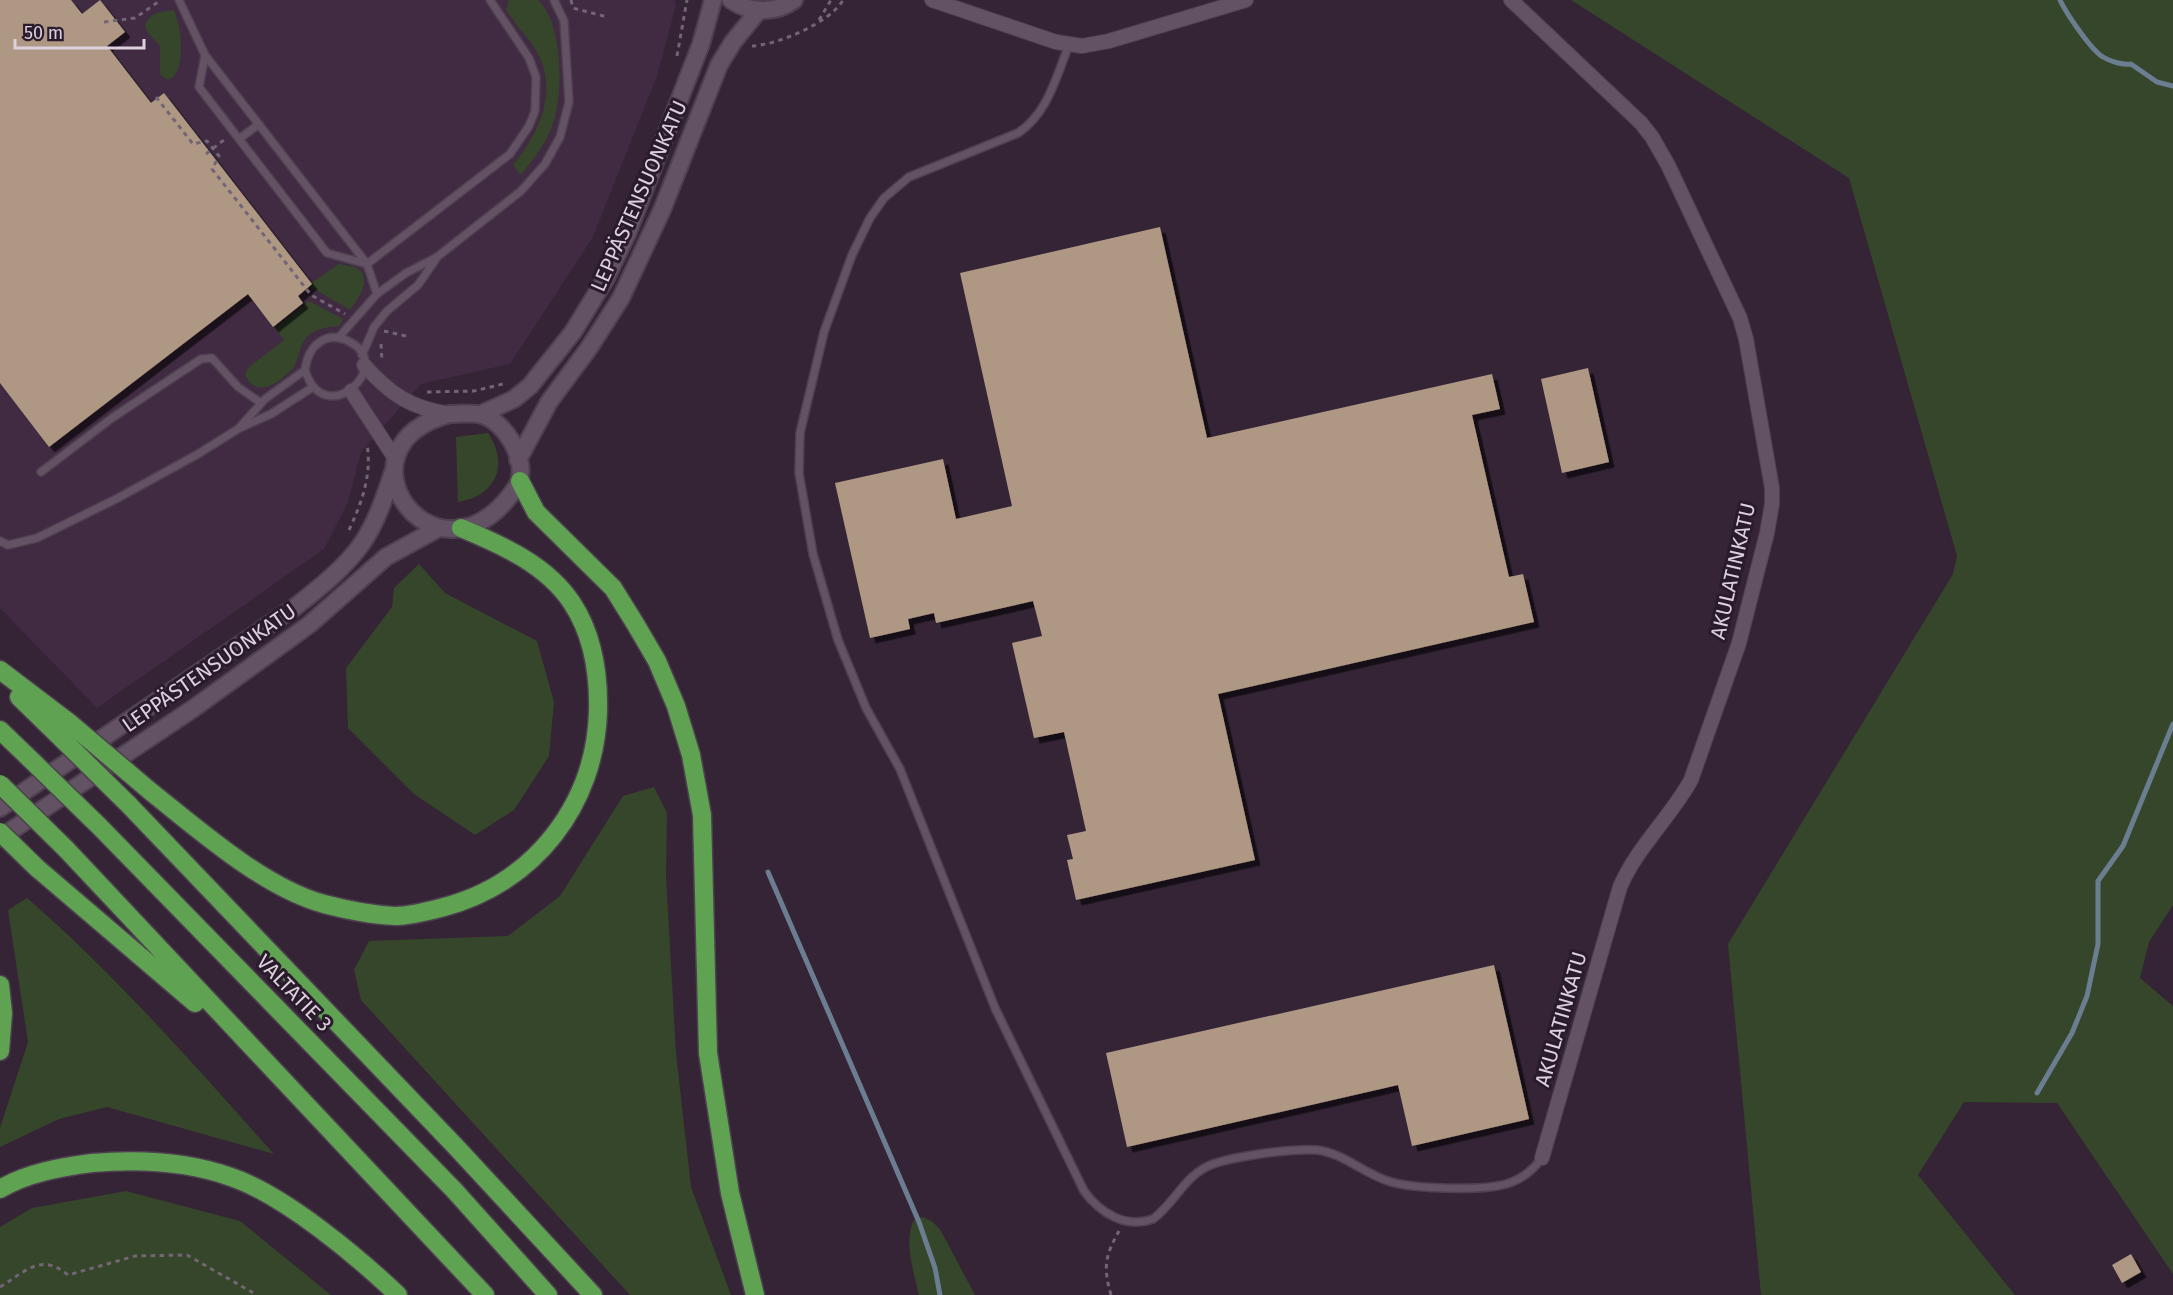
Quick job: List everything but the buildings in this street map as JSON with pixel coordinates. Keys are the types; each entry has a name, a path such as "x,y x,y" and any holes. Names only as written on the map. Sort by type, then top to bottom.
{"highway":[{"path":"520,481 536,512 613,588 631,615 657,661 676,706 691,755 702,815 708,1053 730,1193 755,1295"},
{"path":"0,678 64,729 257,872 321,903 344,909 397,916 457,903 513,874 539,855 557,833 572,807 593,756 598,701 592,649 572,603 559,587 524,559 501,545 461,528"},
{"path":"0,670 64,729 129,805 457,1148 593,1295"},
{"name":"VALTATIE 3","path":"0,730 99,826 454,1190 548,1295"},
{"path":"0,784 66,849 485,1295"},
{"path":"0,832 37,868 261,1058"},
{"path":"0,985 3,1013 0,1051"},
{"path":"0,1189 11,1182 63,1166 117,1161 189,1165 233,1177 276,1200 314,1224 398,1295"}],"main road":[{"name":"LEPPÄSTENSUONKATU","path":"481,414 514,399 530,386 573,332 606,278 628,232 701,44 713,0"},
{"path":"731,0 746,8 759,10 775,9 794,0"},
{"name":"LEPPÄSTENSUONKATU","path":"518,460 549,402 589,348 621,298 662,210 719,65 732,42 759,10"},
{"path":"450,414 481,414 496,422 508,436 518,460 520,481 496,510 480,522 461,528 437,529 420,520 406,508 399,495 394,466 402,445 415,429 430,419 450,414"},
{"name":"LEPPÄSTENSUONKATU","path":"0,808 276,620 324,584 363,542 380,509 394,466"},
{"name":"LEPPÄSTENSUONKATU","path":"0,838 194,708 301,631 337,603 386,557 437,529"}],"street":[{"path":"932,0 1069,45 1110,41 1246,0"},
{"name":"AKULATINKATU","path":"1511,0 1641,123 1668,165 1740,318 1772,488 1767,534 1739,643 1691,780 1637,853 1620,887 1542,1158"},
{"path":"363,360 394,396 430,411 450,414"},
{"path":"351,391 371,420 394,466"}],"lane":[{"path":"179,0 205,55 367,264 377,294"},
{"path":"367,264 510,154 529,126 535,111 536,77 529,58 490,0"},
{"path":"339,337 377,294 406,273 437,257 521,191 545,164 560,137 569,102 564,21 554,0"},
{"path":"1069,45 1046,102 1030,125 1018,133 909,177 884,198 870,218 852,255 824,332 800,433 799,473 813,554 838,639 866,708 900,769 995,1008 1084,1191 1101,1210 1125,1221 1144,1222 1153,1219 1195,1173 1211,1164 1232,1158 1317,1150 1345,1160 1382,1179 1404,1185 1480,1188 1505,1185 1518,1180 1533,1170 1542,1158"},
{"path":"205,55 199,87 327,253 367,264"},
{"path":"239,139 259,124"},
{"path":"363,360 353,343 339,337 326,338 314,345 307,357 305,370 313,387 325,394 338,396 351,391 358,384 374,327 387,310 418,285 437,257"},
{"path":"41,472 112,418 201,359 212,358 238,387 261,403"},
{"path":"238,429 261,403 305,370"},
{"path":"0,541 8,545 37,538 118,498 238,429 271,414 313,387"}],"path":[{"path":"104,22 135,18 161,0"},
{"path":"571,0 573,8 607,17"},
{"path":"676,62 687,0"},
{"path":"818,21 831,0"},
{"path":"766,42 798,34 835,11 843,0"},
{"path":"156,97 192,144 207,141 219,156 212,169 311,295 354,318"},
{"path":"206,154 212,148"},
{"path":"374,327 406,336"},
{"path":"385,331 381,345 382,363 386,370"},
{"path":"422,392 474,391 512,380"},
{"path":"344,538 358,511 368,475 367,443 360,426 371,420"},
{"path":"1111,1295 1104,1271 1110,1247 1125,1221"},
{"path":"0,1287 35,1264 49,1264 68,1275 135,1256 187,1255 256,1295"}],"shaded area":[{"path":"0,0 674,0 676,5 657,76 593,237 510,364 421,384 361,452 348,502 324,549 97,708 0,608"}],"green space":[{"path":"509,0 538,0 547,11 557,43 559,62 558,99 551,129 521,175 513,165 537,129 545,101 546,87 545,73 537,51 506,9"},
{"path":"1571,0 2173,0 2173,905 2149,942 2140,978 2173,1006 2173,1274 2057,1103 1964,1102 1918,1175 2015,1295 1761,1295 1728,944 1953,574 1957,556 1849,178"},
{"path":"174,10 179,26 181,59 174,76 168,80 160,74 160,45 148,33 145,26 153,15"},
{"path":"339,264 356,268 364,278 362,290 350,310 311,287 313,282"},
{"path":"309,301 343,319 339,326 323,328 311,333 301,348 295,365 286,375 267,387 255,386 245,375 248,368 284,340 275,328"},
{"path":"488,433 498,456 496,477 482,493 458,502 456,437"},
{"path":"419,564 445,593 537,641 554,702 549,756 514,810 475,835 414,794 348,728 346,668 392,607 394,588"},
{"path":"654,787 667,813 666,877 676,1053 691,1187 731,1295 630,1295 361,1000 354,970 369,941 508,936 560,896 623,796"},
{"path":"27,898 124,990 274,1154 107,1107 59,1119 0,1147 0,1128 28,1042 8,910"},
{"path":"126,1191 240,1221 331,1295 0,1295 0,1227 32,1208"},
{"path":"923,1217 933,1222 941,1231 975,1295 919,1295 910,1257 909,1237 914,1220"}],"waterway":[{"path":"2060,0 2073,22 2103,57 2117,63 2131,64 2157,82 2173,86"},
{"path":"2037,1093 2072,1033 2087,996 2098,944 2098,881 2123,846 2173,724"},
{"path":"768,872 919,1222 935,1268 940,1295"}]}
